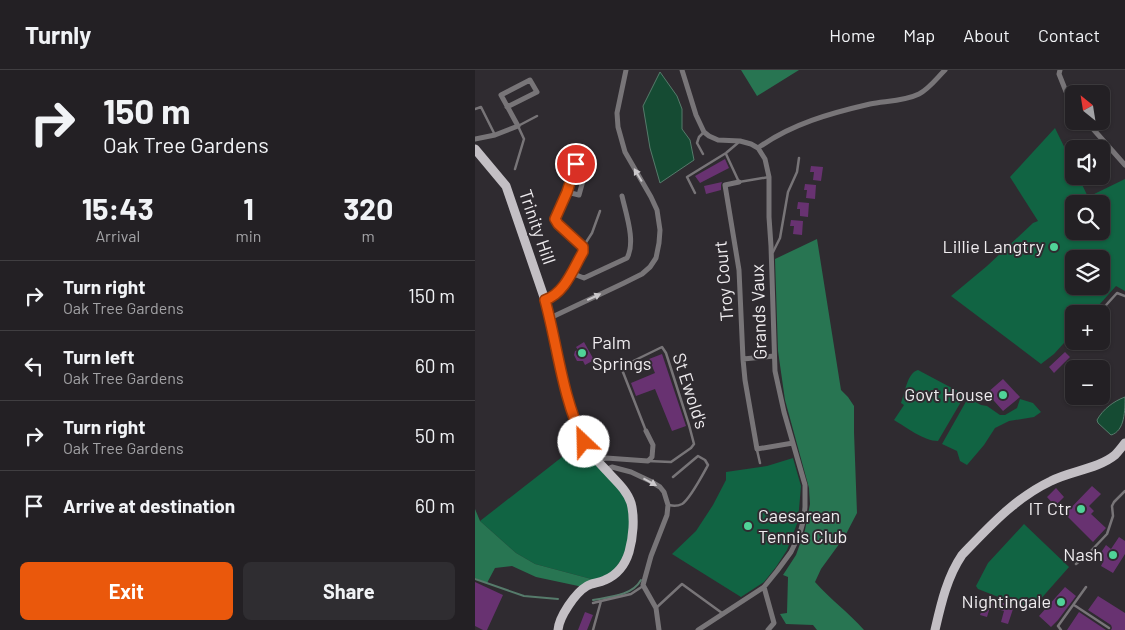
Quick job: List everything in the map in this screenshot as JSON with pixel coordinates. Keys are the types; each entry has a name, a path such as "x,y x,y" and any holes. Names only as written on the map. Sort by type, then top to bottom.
{"main road":[{"name":"Trinity Hill","path":"475,149 506,186 545,300 555,349 574,422 584,442 597,461 624,489 631,504 633,518 632,533 629,552 625,562 618,572 605,580 586,586 576,596 562,618 558,630"},
{"path":"935,630 949,581 957,562 1004,512 1051,480 1103,462 1113,456 1125,443"}],"street":[{"path":"550,318 642,274 656,258 660,230 657,210 625,152 618,128 617,113 626,70"},
{"path":"682,70 703,132 718,140 740,141 759,148 777,136 811,121 870,104 912,97 921,93 945,70"},
{"path":"1060,72 1065,87"},
{"path":"475,139 495,135 518,126 507,107 501,95 530,80 537,92 507,107"},
{"path":"1095,130 1125,165"},
{"name":"Grands Vaux","path":"759,148 765,159 769,177 775,372 805,484 804,518 800,533 791,552 765,588"},
{"path":"545,300 561,290 583,252 583,247 555,219 567,192 576,164 587,166 579,195 567,192"},
{"name":"Troy Court","path":"739,182 725,186 739,270 743,359"},
{"path":"571,272 584,278 627,258 632,243 622,196"},
{"path":"774,356 743,359 757,449 793,443"},
{"path":"597,461 607,458 648,461 652,457 653,445 646,431"},
{"path":"605,470 613,468 631,472 660,487 664,492 667,515 651,556 643,585 656,608 659,630"},
{"path":"698,630 765,588 774,622 768,630"}],"lane":[{"path":"475,109 481,107 495,135"},
{"path":"515,169 524,139 518,126 537,116"},
{"path":"703,132 697,143 703,154"},
{"path":"695,193 687,177 726,153 740,141"},
{"path":"726,153 739,182 769,177"},
{"path":"771,255 780,238 788,192 797,172 799,158"},
{"path":"583,247 592,233 600,211"},
{"path":"1106,305 1117,293 1125,296"},
{"name":"St Ewold's","path":"646,431 621,367 662,347 666,353 694,444 671,462 648,461"},
{"path":"757,449 760,463"},
{"path":"667,505 681,504 687,499 708,465 705,460 697,456 673,477"},
{"path":"1076,564 1107,534 1113,516 1112,506 1125,490"},
{"path":"656,608 682,584 723,614"},
{"path":"593,603 631,594 643,585"},
{"path":"1061,630 1058,626 1085,587"},
{"path":"593,630 601,601"},
{"path":"1073,605 1109,628"}],"shaded area":[{"path":"741,70 799,70 757,96"},
{"path":"660,72 677,96 682,109 682,129 690,140 694,160 660,183 650,148 643,106"},
{"path":"1055,128 1065,149 1065,185 1082,185 1087,195 1065,195 1065,240 1110,240 1110,195 1092,195 1125,179 1125,291 1116,286 1110,293 1110,250 1065,250 1065,295 1108,295 1099,305 1065,305 1065,342 1041,364 951,296 987,266 1033,223 1038,221 1010,177"},
{"path":"817,239 841,390 854,406 857,513 845,536 821,569 815,582 864,630 817,630 813,625 786,624 780,614 787,613 788,577 783,575 796,555 805,530 810,504 809,488 785,400 778,351 775,259"},
{"path":"918,370 965,395 938,441 921,436 894,420 904,405 901,403 909,379"},
{"path":"1125,397 1122,425 1116,433 1111,435 1097,420 1109,406"},
{"path":"968,398 987,406 1000,415 1005,415 1017,408 1020,399 1033,403 1041,412 1034,417 1009,421 995,428 967,465 960,461 957,451 942,444"},
{"path":"580,443 595,464 625,496 629,507 630,519 625,554 615,569 606,576 595,580 535,564 516,553 480,521"},
{"name":"Caesarean Tennis Club","path":"793,458 801,486 798,521 787,550 764,582 741,597 672,554 696,531 726,480 726,472 767,466"},
{"path":"475,509 480,521 516,553 535,564 595,580 583,587 536,577 512,566 495,568 487,583 475,578"},
{"path":"1024,524 1069,567 1031,610 978,589 976,586 988,563"}],"building":[{"path":"725,159 729,168 700,183 695,176"},
{"path":"811,166 823,167 821,181 813,180 814,172 810,172"},
{"path":"722,182 721,190 706,194 704,186"},
{"path":"805,184 816,185 815,199 806,198 807,190 804,190"},
{"path":"798,202 809,203 808,217 800,216 800,209 797,209"},
{"path":"791,220 803,221 802,235 793,234 794,226 790,226"},
{"name":"Palm Springs","path":"584,342 594,360 585,365 583,361 577,361 574,355 575,351 578,350 576,347"},
{"path":"1065,352 1070,357 1054,373 1049,367"},
{"path":"662,354 686,426 672,431 655,389 636,396 631,383 655,373 649,359"},
{"name":"Govt House","path":"1003,379 1020,397 1003,411 987,393"},
{"name":"IT Ctr","path":"1092,486 1101,494 1089,506 1094,511 1091,514 1106,528 1093,542 1065,514"},
{"path":"1056,488 1064,497 1055,506 1047,497"},
{"name":"Nash","path":"1119,537 1125,541 1125,554 1113,573 1101,566 1103,562 1099,560 1102,556 1100,554 1106,545 1111,549"},
{"path":"475,582 503,595 487,630 475,626"},
{"name":"Nightingale","path":"1065,587 1076,596 1051,627 1039,616"},
{"path":"1098,596 1125,613 1125,630 1111,630 1111,625 1088,610"},
{"path":"986,598 1014,606 1008,624 1001,622 1004,611 990,607 987,617 980,615"},
{"path":"585,612 593,615 587,630 578,630"},
{"path":"1079,612 1106,630 1067,630"}],"waterway":[{"path":"475,579 524,596 558,599"},
{"path":"593,600 626,593 641,580"}],"place":[{"name":"Lillie Langtry","path":"1054,247"},
{"name":"Palm Springs","path":"582,353"},
{"name":"Govt House","path":"1003,395"},
{"name":"IT Ctr","path":"1081,509"},
{"name":"Caesarean Tennis Club","path":"748,526"},
{"name":"Nash","path":"1113,555"},
{"name":"Nightingale","path":"1061,602"}],"route":[{"path":"576,164 567,192 555,219 583,247 583,252 561,290 545,300 555,349 574,422 584,442"}]}
